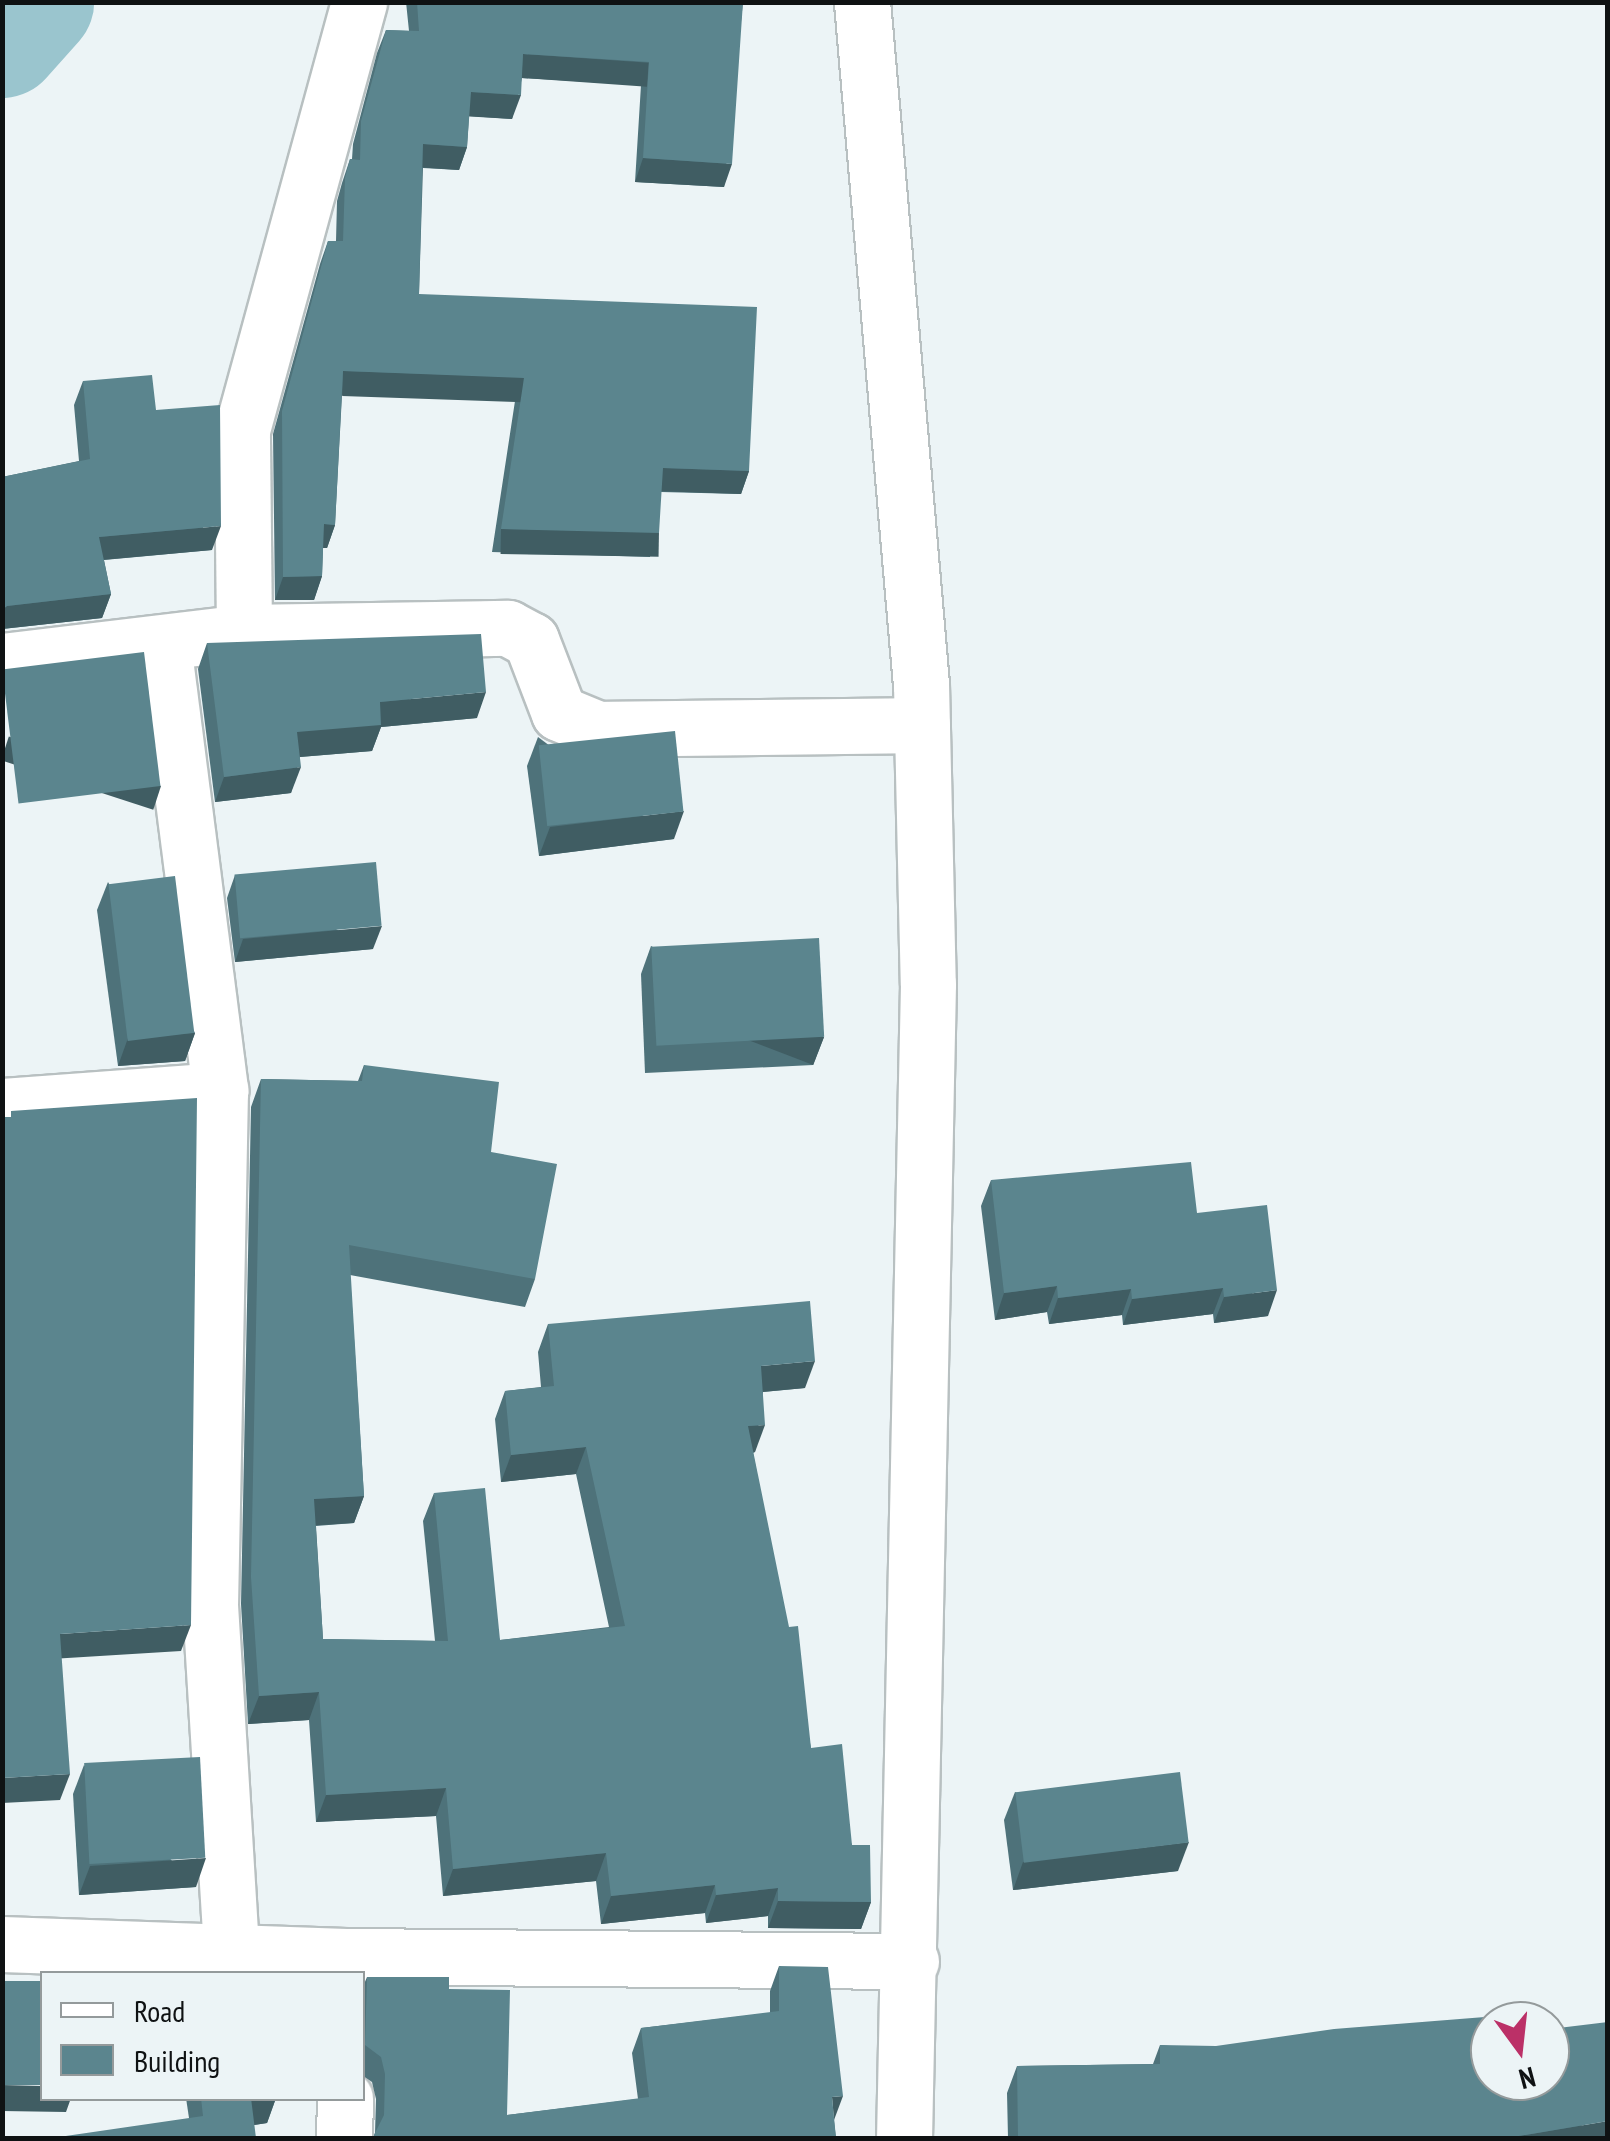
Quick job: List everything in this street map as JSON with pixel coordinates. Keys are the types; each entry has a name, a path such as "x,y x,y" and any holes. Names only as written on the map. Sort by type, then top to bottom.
{"street":[{"path":"244,632 242,430 358,2"},
{"path":"862,2 922,725 928,984 911,1962 904,2138"},
{"path":"2,661 244,632 508,628 531,640 560,713 598,728 922,725"},
{"path":"162,644 220,1090 210,1605 231,1954"},
{"path":"2,1106 220,1090"},
{"path":"2,1944 231,1954 346,1965 911,1962"},
{"path":"344,2138 345,2101"}],"building":[{"path":"417,2 743,2 732,164 643,158 649,62 523,54 521,95 471,92 467,147 423,144 419,294 757,307 749,471 663,468 659,533 501,529 524,378 343,371 335,525 324,524 322,576 283,577 282,411 328,241 343,241 345,178 350,159 360,160 361,121 386,30 419,31"},
{"path":"152,375 156,410 220,405 221,526 99,537 111,594 7,606 2,610 2,477 90,459 83,381"},
{"path":"481,634 486,692 380,702 381,725 297,732 301,767 224,777 207,643"},
{"path":"144,652 160,786 19,803 2,669"},
{"path":"675,731 683,812 547,826 539,745"},
{"path":"376,862 382,926 240,938 235,874"},
{"path":"175,876 194,1033 128,1041 108,884"},
{"path":"819,938 824,1037 656,1046 651,947"},
{"path":"364,1065 499,1082 491,1152 557,1164 535,1279 349,1245 364,1496 314,1499 323,1639 448,1641 434,1493 485,1488 500,1640 625,1626 586,1447 511,1455 505,1391 554,1386 548,1324 810,1301 815,1361 761,1366 765,1425 748,1426 789,1627 798,1626 811,1748 842,1744 852,1845 870,1845 871,1902 778,1901 778,1888 716,1895 715,1885 611,1896 606,1853 453,1869 446,1788 326,1795 319,1692 259,1696 251,1577 261,1079 362,1081"},
{"path":"197,1098 191,1625 60,1634 70,1774 2,1778 2,1117 11,1117 11,1111"},
{"path":"1191,1162 1197,1213 1267,1205 1277,1290 1224,1297 1223,1288 1132,1299 1131,1289 1058,1298 1057,1286 1004,1293 991,1180"},
{"path":"200,1757 205,1858 89,1864 84,1763"},
{"path":"1180,1772 1189,1842 1024,1863 1015,1792"},
{"path":"779,1966 828,1967 843,2096 832,2097 836,2138 374,2138 384,2115 385,2074 381,2057 365,2045 367,1977 449,1977 449,1989 510,1990 507,2115 649,2097 641,2028 779,2011"},
{"path":"2,1981 40,1981 40,2085 2,2085"},
{"path":"1470,2018 1470,2101 1570,2101 1570,2027 1608,2022 1608,2121 1507,2138 1018,2138 1017,2066 1160,2064 1160,2045 1216,2046 1334,2029"},
{"path":"201,2101 251,2101 256,2138 52,2138 203,2116"}],"waterway":[{"path":"2,39 35,2"}]}
